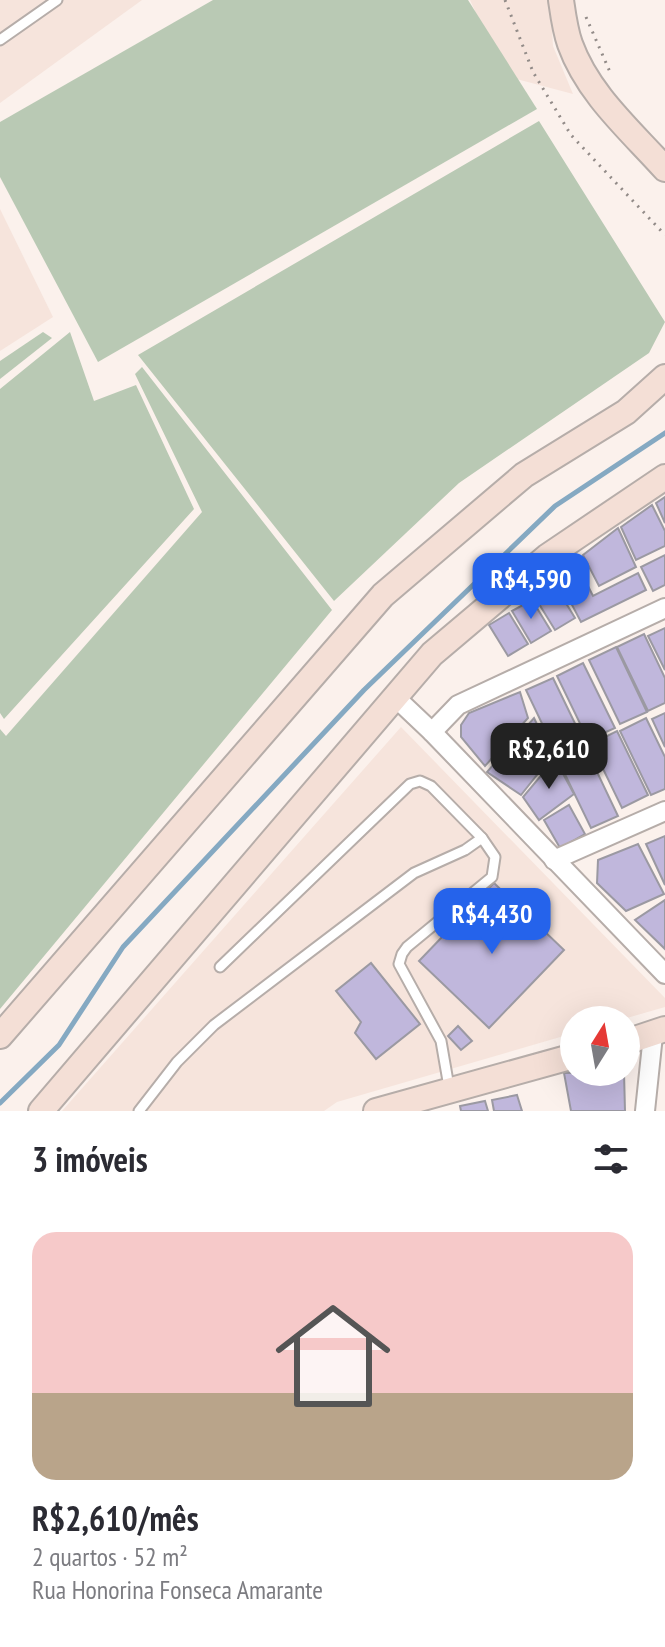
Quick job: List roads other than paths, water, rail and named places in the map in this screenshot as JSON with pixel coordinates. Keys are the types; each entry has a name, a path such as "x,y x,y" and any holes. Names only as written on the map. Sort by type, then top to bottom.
{"main road":[{"path":"561,0 569,43 586,77 600,98 665,169"},
{"path":"0,1036 383,595 524,475 626,412 665,377"},
{"path":"41,1111 432,654 548,556 665,477"},
{"path":"376,1111 560,1060"}],"street":[{"path":"432,732 458,705 665,608"},
{"path":"395,697 665,974"},
{"path":"554,860 665,811"},
{"path":"645,1111 659,1032"}],"lane":[{"path":"0,40 57,0"},
{"path":"220,967 410,784 420,781 431,786 482,838 495,857 492,877 407,947 399,964 441,1041 449,1091"},
{"path":"139,1111 177,1062 214,1025 414,873 465,850 482,838"}],"waterway":[{"path":"0,1103 59,1045 123,947 364,690 555,506 665,433"}]}
